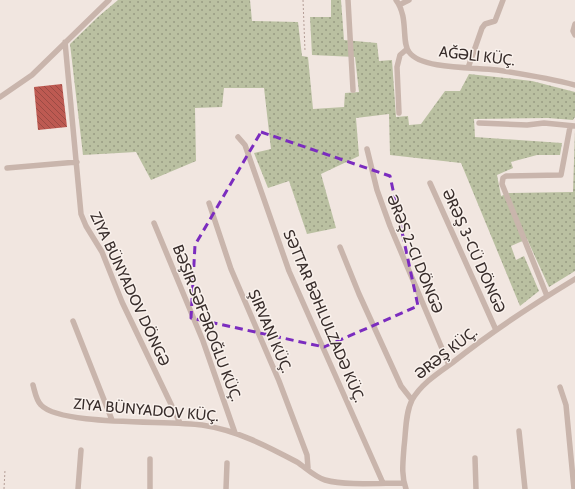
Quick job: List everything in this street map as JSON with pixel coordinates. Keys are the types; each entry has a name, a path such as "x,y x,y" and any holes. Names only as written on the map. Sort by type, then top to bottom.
{"street":[{"path":"0,97 32,75 109,0"},
{"path":"348,0 353,90"},
{"path":"399,113 397,66 400,55 407,49 405,24 398,2 409,0"},
{"path":"468,68 482,28 485,24 496,21 503,0"},
{"path":"575,24 573,31 575,36"},
{"name":"ZIYA BÜNYADOV DÖNGƏ","path":"65,42 81,214 86,226 102,252 122,302 180,423"},
{"name":"AĞƏLI KÜÇ.","path":"407,49 414,57 434,64 498,70 575,85"},
{"path":"479,123 527,125 544,123 573,126 561,175 506,176 503,178 502,184 547,296"},
{"name":"SƏTTAR BƏHLULZADƏ KÜÇ.","path":"238,136 245,145 289,271 383,483"},
{"name":"ƏRƏŞ 2-CI DÖNGƏ","path":"367,149 376,190 449,365"},
{"path":"7,168 77,162"},
{"name":"ƏRƏŞ 3-CÜ DÖNGƏ","path":"430,183 496,330"},
{"name":"ŞIRVANI KÜÇ.","path":"209,203 231,269 279,380 307,455 308,468"},
{"name":"BƏŞIR SƏFƏROĞLU KÜÇ.","path":"154,223 203,341 235,433"},
{"path":"340,248 359,294 401,386 412,400"},
{"name":"ƏRƏŞ KÜÇ.","path":"406,489 402,466 406,422 412,400 426,382 496,330 575,279"},
{"path":"73,321 112,420"},
{"name":"ZIYA BÜNYADOV KÜÇ.","path":"33,386 38,401 47,410 78,418 202,425 235,433 308,468 318,476 330,481 404,483"},
{"path":"560,387 566,405 574,489"},
{"path":"520,431 525,489"},
{"path":"78,489 81,450"},
{"path":"475,458 476,489"},
{"path":"150,459 150,489"},
{"path":"226,489 227,463"}],"path":[{"path":"303,0 305,51"},
{"path":"4,470 4,489"}],"highlighted area":[{"path":"261,132 390,176 418,306 324,347 191,318 195,245"}],"green space":[{"path":"118,0 250,0 252,21 298,22 302,56 308,57 313,109 344,107 345,93 359,92 355,57 312,55 310,17 331,17 331,0 341,0 344,40 377,43 379,61 392,60 396,117 408,116 409,125 421,124 445,91 460,91 469,74 532,81 575,92 575,117 573,120 548,118 474,119 475,137 562,143 560,155 537,155 511,162 513,168 497,175 501,196 509,193 573,192 575,130 575,271 549,287 527,239 511,246 516,260 524,256 539,291 520,306 461,163 390,155 389,114 356,118 359,156 321,174 336,228 307,234 289,181 268,188 254,153 271,149 264,88 224,88 222,107 195,108 196,161 151,180 136,152 83,155 70,44"}],"building":[{"path":"62,84 67,127 38,130 34,87"}]}
